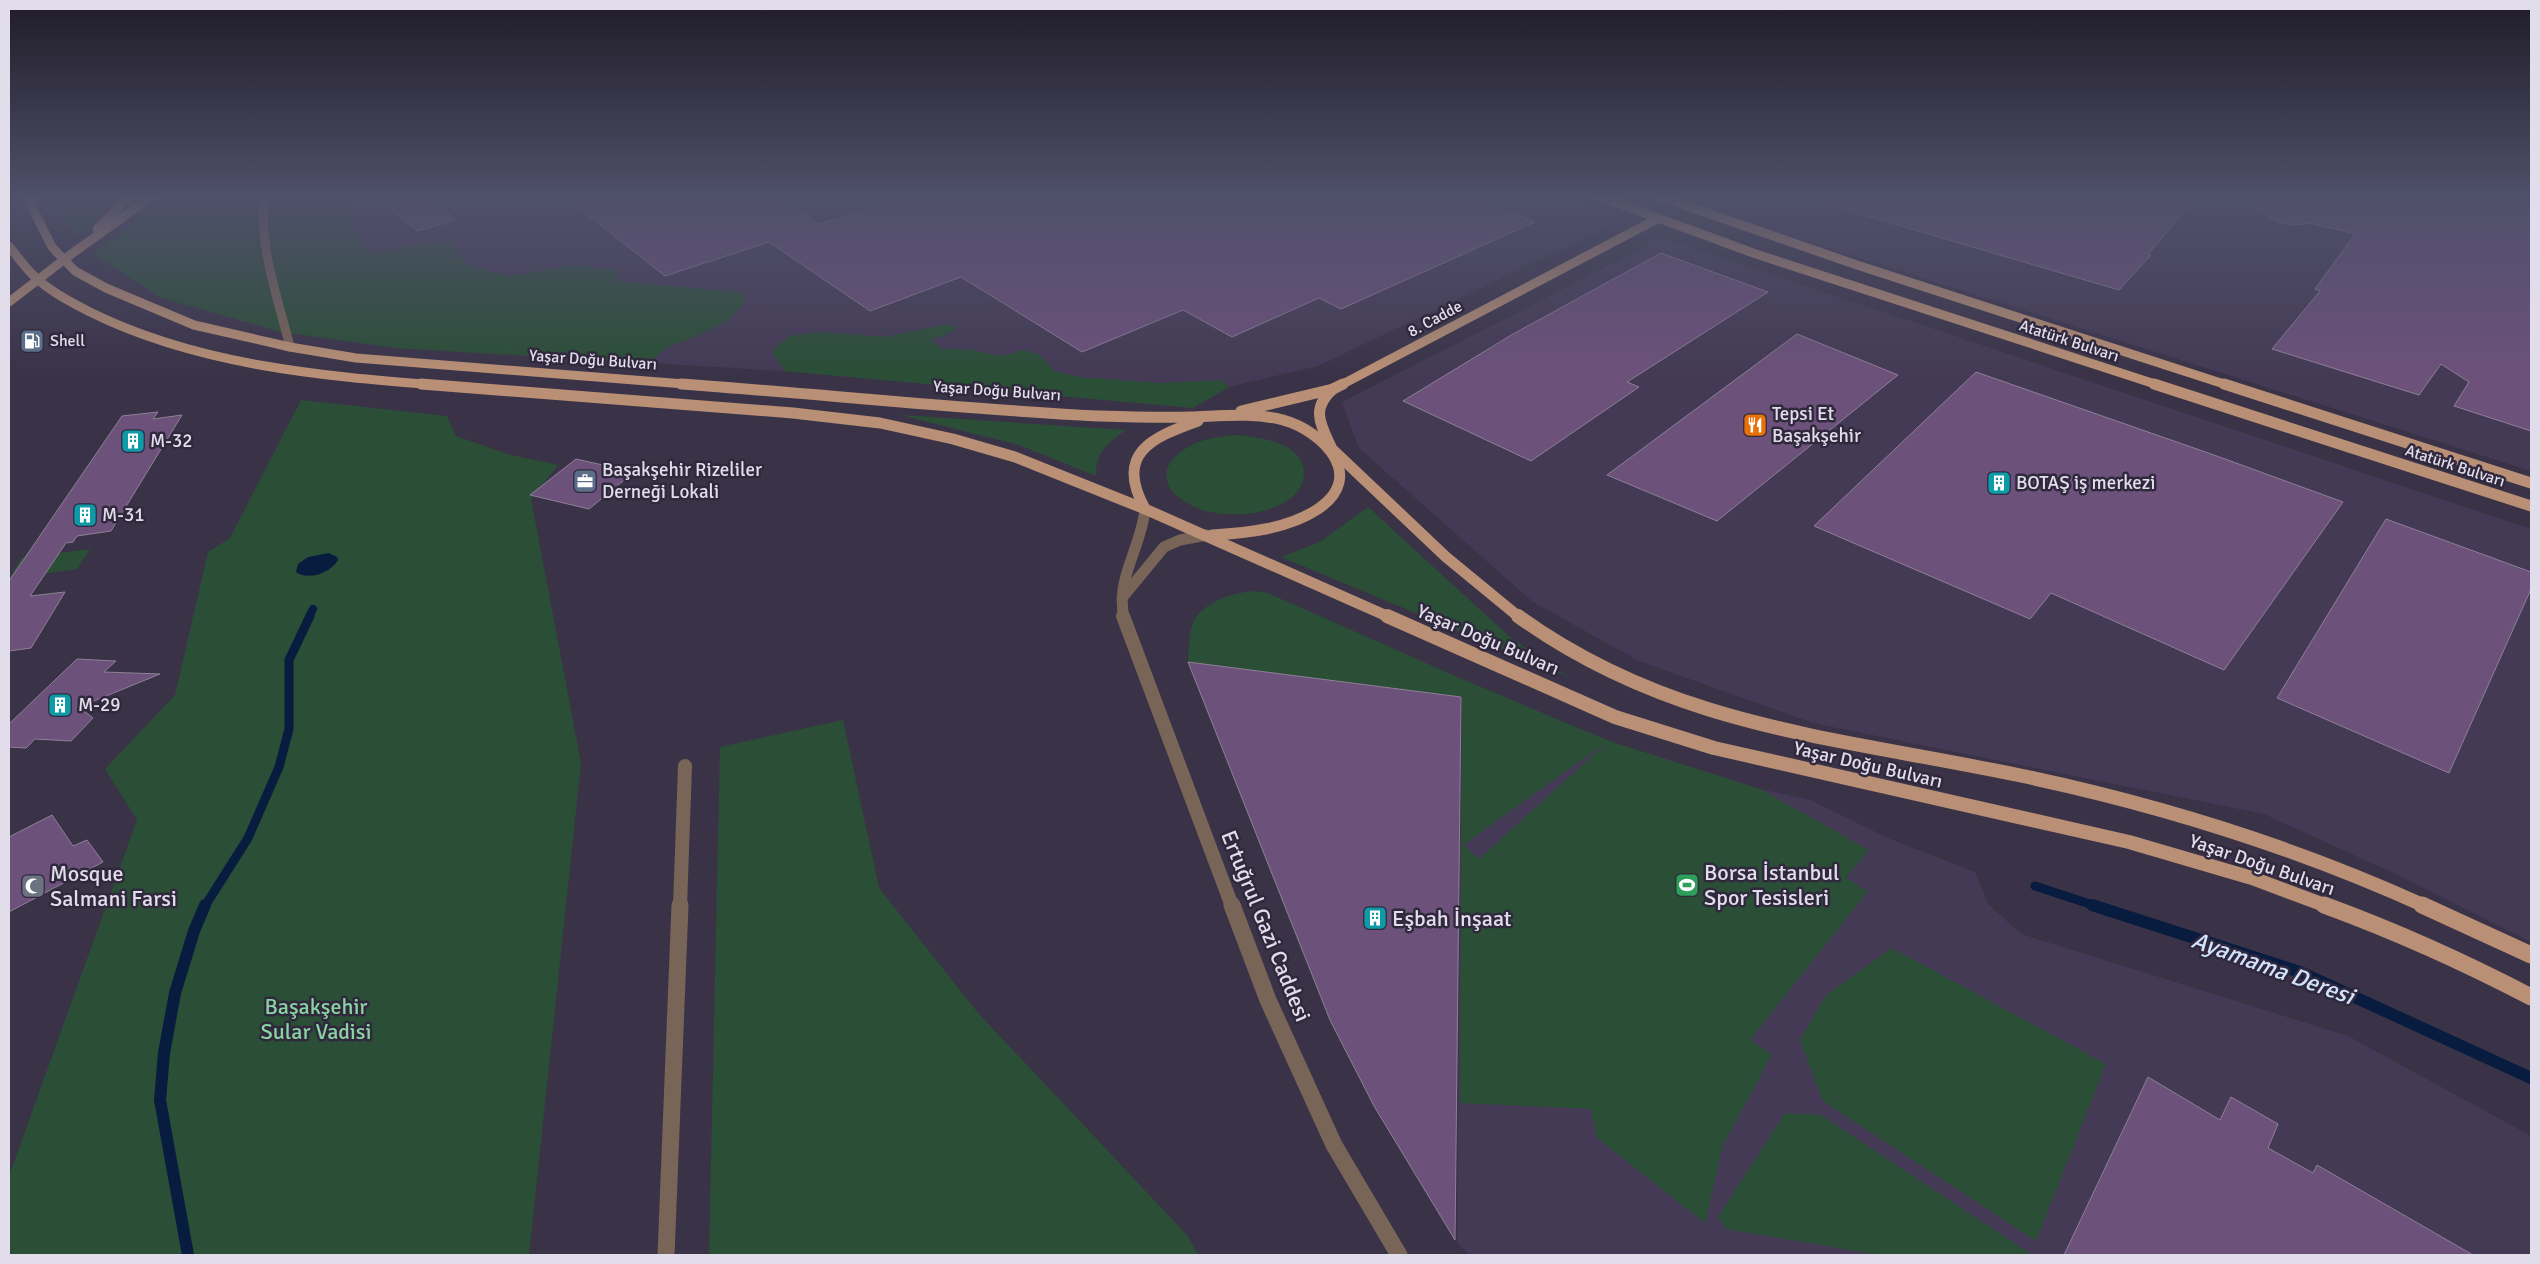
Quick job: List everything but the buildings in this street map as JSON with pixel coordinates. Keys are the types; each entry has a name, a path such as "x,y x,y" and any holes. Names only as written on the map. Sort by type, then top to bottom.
{"main road":[{"name":"Yaşar Doğu Bulvarı","path":"17,256 42,285 68,300 123,326 166,343 282,370 338,377 792,413 880,424 953,439 1015,458 1207,535 1615,717 1714,748 2129,842 2252,878 2371,922 2475,968 2531,997"},
{"name":"Yaşar Doğu Bulvarı","path":"62,256 75,271 106,288 194,325 290,348 356,358 1068,414 1157,418 1246,416 1282,420 1314,434 1332,449 1486,592 1523,621 1571,651 1646,688 1704,710 1777,728 2060,784 2224,828 2315,860 2433,910 2531,956"},
{"path":"9,302 69,256"},
{"name":"8. Cadde","path":"1211,417 1333,389 1587,256"},
{"name":"Atatürk Bulvarı","path":"1762,256 2531,506"},
{"name":"Atatürk Bulvarı","path":"1831,256 2531,483"},
{"name":"Yaşar Doğu Bulvarı","path":"1207,535 1243,533 1282,525 1305,516 1324,503 1337,490 1341,481 1340,469 1322,428 1320,408 1322,400 1333,389"},
{"name":"Yaşar Doğu Bulvarı","path":"1145,509 1138,499 1132,475 1140,451 1153,440 1173,429 1211,417"}],"street":[{"path":"270,256 290,348"},
{"name":"Ertuğrul Gazi Caddesi","path":"1145,509 1145,526 1125,577 1121,600 1125,624 1268,1000 1334,1146 1399,1255"},
{"path":"1121,600 1164,547 1180,540 1207,535"},
{"path":"666,1255 685,766"}],"shaded area":[{"path":"96,256 1548,256 1318,366 1229,387 1193,408 784,371 395,348 281,332 162,298"},
{"path":"1627,256 1716,256 2531,529 2531,942 2400,876 2264,814 1813,723 1639,661 1533,602 1359,448 1342,402"},
{"path":"1853,256 2531,256 2531,471"},
{"path":"1462,679 1609,741 1760,789 1810,800 1890,839 1975,872 1988,904 2021,934 2348,1036 2531,1136 2531,1255 1470,1255 1457,1243"}],"green space":[{"path":"96,256 460,256 466,265 510,276 574,265 618,271 616,281 745,293 744,304 728,321 693,338 668,347 647,363 395,348 281,332 162,298"},
{"path":"941,325 959,326 944,336 931,339 941,348 973,350 1002,356 1023,350 1038,354 1055,371 1079,377 1160,383 1220,380 1229,387 1193,408 784,371 772,351 789,336 821,332 884,337"},
{"name":"Başakşehir Sular Vadisi","path":"301,400 447,416 456,436 511,455 558,465 531,499 581,763 529,1255 9,1255 9,1176 137,820 105,769 175,695 208,552 230,538"},
{"path":"900,415 1126,430 1108,444 1100,454 1096,476 1019,445"},
{"path":"1235,435 1266,439 1287,447 1295,453 1301,461 1304,471 1304,477 1297,492 1276,507 1247,514 1218,513 1204,510 1182,500 1174,493 1166,477 1167,469 1171,461 1179,453 1201,441"},
{"path":"1368,507 1511,638 1569,677 1281,557 1320,542"},
{"path":"90,549 77,569 9,579 21,558"},
{"path":"1245,592 1268,593 1462,679 1609,741 1760,789 1869,850 1846,878 1868,891 1750,1040 1772,1054 1723,1145 1705,1223 1597,1138 1591,1109 1460,1103 1462,697 1188,662 1190,632 1197,616 1202,610 1215,602","holes":["1604,744 1604,745 1479,859 1463,845"]},
{"path":"843,720 879,888 978,1013 1187,1235 1198,1255 709,1255 720,747"},
{"path":"1892,948 2106,1064 2036,1241 1823,1101 1800,1040 1826,995"},
{"path":"1785,1113 1821,1115 2032,1255 1879,1255 1726,1229 1718,1217"}],"water":[{"path":"329,553 337,557 338,560 335,565 325,572 307,576 296,572 298,564 308,557"}],"waterway":[{"path":"309,617 313,609"},
{"path":"205,906 248,838 279,767 289,729 289,660 310,616"},
{"name":"Ayamama Deresi","path":"2035,886 2096,906"},
{"path":"188,1255 160,1100 164,1053 175,993 194,931 205,905"},
{"name":"Ayamama Deresi","path":"2092,905 2300,972 2531,1078"}],"place":[{"name":"Shell","path":"32,341"},
{"name":"Tepsi Et Başakşehir","path":"1755,425"},
{"name":"M-32","path":"133,441"},
{"name":"Başakşehir Rizeliler Derneği Lokali","path":"585,481"},
{"name":"BOTAŞ iş merkezi","path":"1999,483"},
{"name":"M-31","path":"85,515"},
{"name":"M-29","path":"60,705"},
{"name":"Borsa İstanbul Spor Tesisleri","path":"1687,885"},
{"name":"Mosque Salmani Farsi","path":"33,886"},
{"name":"Eşbah İnşaat","path":"1375,918"}]}
